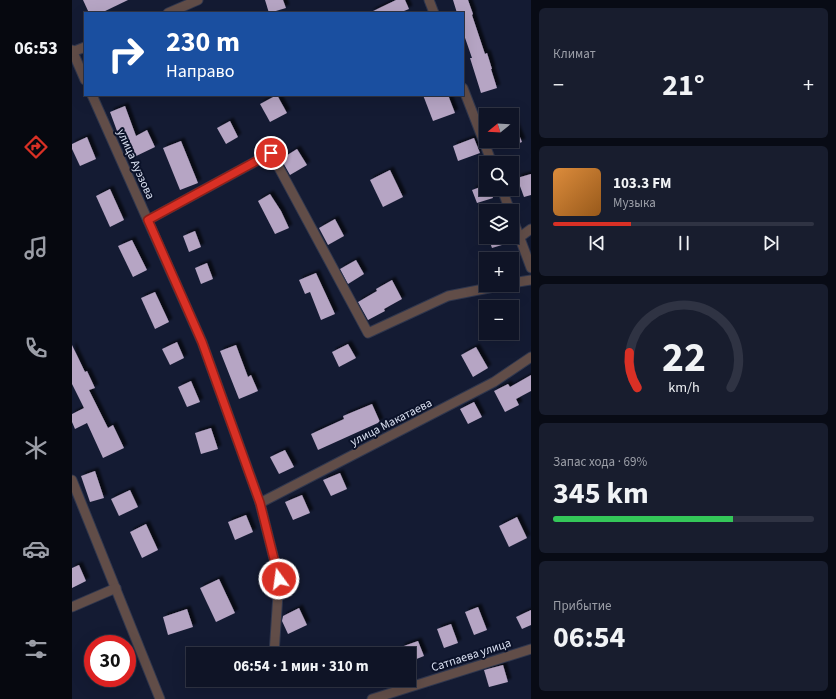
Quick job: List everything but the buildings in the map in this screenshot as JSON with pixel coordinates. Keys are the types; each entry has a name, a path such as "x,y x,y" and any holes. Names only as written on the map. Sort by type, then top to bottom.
{"street":[{"path":"170,12 198,0"},
{"path":"429,0 434,12"},
{"path":"84,47 72,51 84,78"},
{"path":"464,91 489,156"},
{"name":"улица Ауэзова","path":"92,96 202,342 260,503 279,579 274,647"},
{"path":"148,220 271,153 368,333 448,296 479,290"},
{"path":"531,230 520,237 531,268"},
{"path":"519,282 531,280"},
{"name":"улица Макатаева","path":"260,503 494,382 531,357"},
{"path":"72,480 160,699"},
{"path":"72,607 116,588"},
{"name":"Сатпаева улица","path":"372,699 531,649"},
{"path":"406,699 407,688"}],"route":[{"path":"271,153 148,220 202,342 260,503 279,579"}]}
